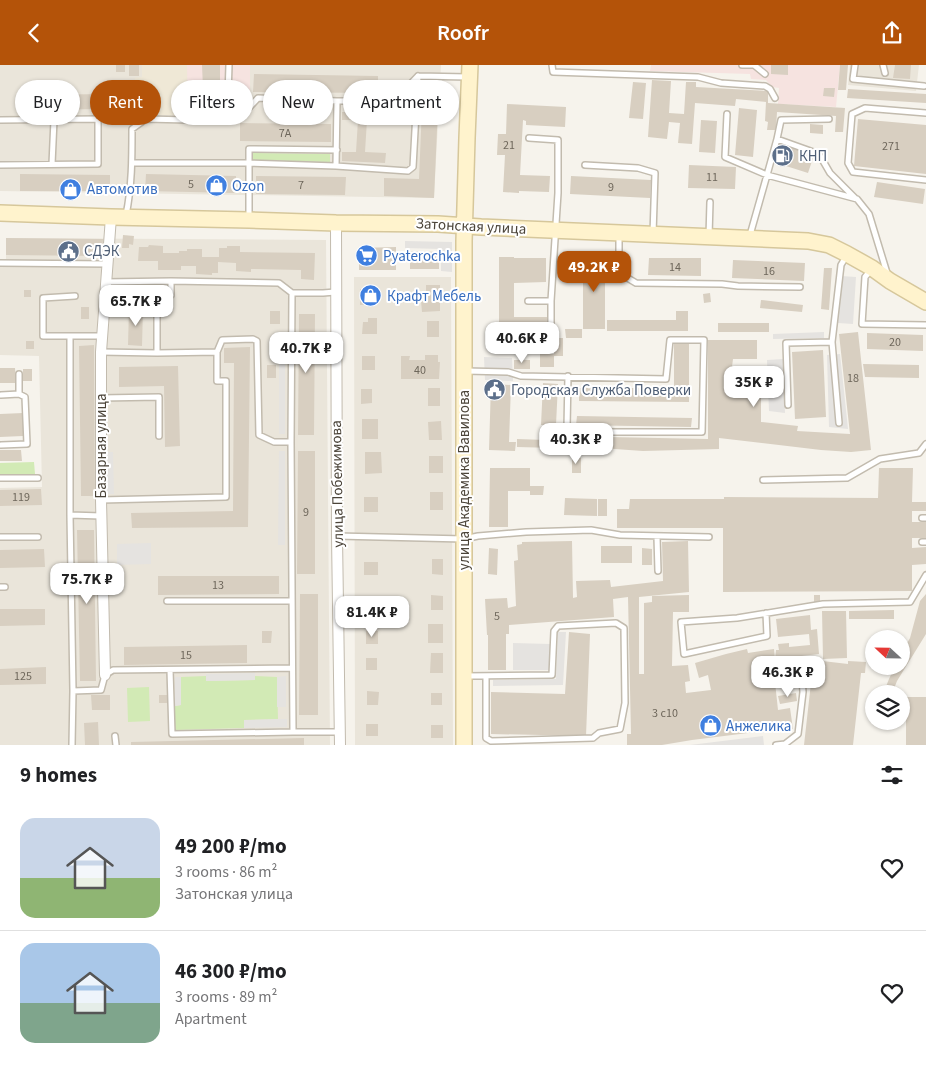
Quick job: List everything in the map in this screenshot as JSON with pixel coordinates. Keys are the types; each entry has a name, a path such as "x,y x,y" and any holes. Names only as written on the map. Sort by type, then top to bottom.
{"main road":[{"name":"улица Академика Вавилова","path":"464,745 464,226 470,71"},
{"name":"Затонская улица","path":"0,213 119,218 438,224 808,241 829,245 848,254 926,302"}],"street":[{"name":"Базарная улица","path":"105,675 101,515 101,352 105,283 119,218"},
{"name":"улица Побежимова","path":"336,223 335,292 340,745"}],"lane":[{"path":"228,65 228,80"},
{"path":"552,65 553,72 698,77 721,83 765,87 770,89 775,98"},
{"path":"742,65 754,65 765,74"},
{"path":"855,65 854,79 924,86"},
{"path":"883,65 885,73"},
{"path":"119,218 129,198 132,129 146,119 230,121 244,113 258,98 394,101 418,76 470,71"},
{"path":"132,163 249,163 408,171 413,167 418,76"},
{"path":"336,166 337,101"},
{"path":"926,113 865,108 852,114 848,163 853,172 926,180"},
{"path":"727,114 725,157 767,175 857,199"},
{"path":"0,165 98,164 98,119 80,119"},
{"path":"750,238 781,120 829,119"},
{"path":"0,120 15,120"},
{"path":"52,165 54,125"},
{"path":"529,138 558,140 558,193 551,301 551,346"},
{"path":"777,139 819,153 830,173 857,199 869,214 890,281"},
{"path":"249,220 249,149 337,150"},
{"path":"585,165 638,168 656,173 653,234"},
{"path":"709,237 710,202"},
{"path":"619,232 619,273 636,283 800,287"},
{"path":"839,423 832,342 841,265 848,254"},
{"path":"0,263 108,264"},
{"path":"872,268 865,277 862,325 926,325"},
{"path":"105,283 171,281 279,283 292,293 335,292"},
{"path":"171,281 171,295"},
{"path":"292,293 291,601 293,732"},
{"path":"76,296 43,298 42,336 102,336"},
{"path":"528,301 551,301"},
{"path":"156,353 157,307"},
{"path":"70,336 72,745"},
{"path":"101,500 226,497 226,381 217,381 217,352 222,340 253,339 257,341 259,435 274,442 291,442"},
{"path":"464,371 508,372 521,376 568,376 666,379 670,340 704,341 702,432 575,432 566,428 568,376"},
{"path":"788,405 786,343 832,342"},
{"path":"101,352 217,352"},
{"path":"19,374 19,394"},
{"path":"1,395 19,394 25,397 27,444 1,445"},
{"path":"101,398 159,397 159,437"},
{"path":"762,480 847,478 880,459 919,453 926,443"},
{"path":"0,478 38,478"},
{"path":"70,515 101,515"},
{"path":"337,536 464,539 526,532 591,530 620,535 709,537"},
{"path":"0,537 38,537"},
{"path":"657,537 658,571"},
{"path":"766,613 767,636 684,654 681,622 737,618 766,613 823,604 910,602 926,575"},
{"path":"167,601 291,601"},
{"path":"463,676 552,675 554,631 558,626 616,623 624,628 625,703 620,729 599,733 593,739 491,741 486,738 486,677"},
{"path":"73,691 101,690 105,675 113,670 292,668"},
{"path":"170,670 172,735 340,732"},
{"path":"776,745 785,745 798,734 803,693 802,679 785,677"},
{"path":"115,737 116,745"}],"shaded area":[{"path":"0,65 441,65 440,80 343,80 343,125 438,125 434,198 0,191"},
{"path":"142,65 187,65 187,80 171,80 171,115 161,115 161,80 135,80 135,78 142,77"},
{"path":"187,65 250,65 250,80 187,80"},
{"path":"651,65 840,65 836,107 778,104 779,88 772,87 766,80 751,79 750,74 650,71"},
{"path":"850,65 919,65 916,91 848,85"},
{"path":"6,238 326,240 330,745 0,745 0,488 42,487 39,356 0,355 0,259 6,259"},
{"path":"405,241 452,242 452,272 441,271 441,249 405,248"},
{"path":"841,276 856,277 853,324 838,323"},
{"path":"354,277 451,277 453,745 355,745"},
{"path":"824,332 824,338 773,339 773,334"},
{"path":"840,354 848,429 829,427 827,355"},
{"path":"484,357 512,358 513,381 485,380"},
{"path":"783,359 785,413 769,411 767,360"},
{"path":"279,363 285,363 285,434 279,434"},
{"path":"279,451 285,451 285,545 278,545"},
{"path":"104,452 113,452 114,494 105,494"},
{"path":"151,543 151,564 117,565 117,544"},
{"path":"558,632 566,632 563,685 493,686 493,680 556,679"},
{"path":"513,643 550,644 550,670 513,670"},
{"path":"255,673 255,680 206,681 206,674"},
{"path":"286,676 286,707 277,707 277,677"},
{"path":"175,677 181,677 181,705 175,706"},
{"path":"287,719 287,727 244,728 244,720"},
{"path":"763,736 764,745 690,745"}],"green space":[{"path":"252,153 330,154 330,162 252,161"},
{"path":"34,462 35,474 0,474 0,463"},
{"path":"206,676 206,681 255,680 255,676 277,677 278,719 244,720 244,728 175,730 175,706 181,705 181,677"},
{"path":"149,687 150,721 128,722 127,688"}],"building":[{"path":"116,65 125,65 125,72 116,72"},
{"path":"129,65 139,65 139,76 129,76"},
{"path":"202,65 220,65 220,80 203,80"},
{"path":"771,65 788,65 788,75 771,74"},
{"path":"840,65 848,65 846,90 838,90"},
{"path":"895,65 911,65 910,79 893,78"},
{"path":"254,74 378,76 378,80 343,80 343,93 333,93 333,80 263,80 263,92 253,92"},
{"path":"652,80 671,81 669,113 684,114 686,82 696,82 696,87 768,91 768,103 845,108 843,132 835,132 836,116 777,112 776,130 767,130 768,122 765,121 766,102 736,99 735,106 695,103 692,144 678,143 680,123 669,122 667,139 648,137"},
{"path":"633,82 646,83 643,119 629,118"},
{"path":"824,88 835,88 834,97 823,96"},
{"path":"848,89 926,94 926,103 847,98"},
{"path":"80,94 90,94 90,109 80,109"},
{"path":"507,104 566,107 565,127 526,125 526,121 523,120 520,175 550,176 549,192 503,192 505,155 497,155 498,134 506,134"},
{"path":"739,108 757,110 753,157 735,155"},
{"path":"858,119 926,125 926,174 854,166"},
{"path":"701,120 717,121 715,153 699,152"},
{"path":"253,123 263,123 263,125 331,125 331,142 240,141 240,125 253,125"},
{"path":"810,124 823,125 823,134 810,133"},
{"path":"358,125 367,125 365,152 386,153 385,163 342,161 342,152 356,152"},
{"path":"421,125 437,125 434,198 384,196 384,178 419,179"},
{"path":"791,148 814,155 808,173 786,166 787,163 777,160 780,150 790,153"},
{"path":"689,165 736,167 735,189 688,188"},
{"path":"20,174 110,175 110,191 20,191"},
{"path":"146,174 236,176 236,193 145,191"},
{"path":"256,176 346,177 345,195 256,194"},
{"path":"571,176 651,180 650,198 570,194"},
{"path":"877,182 925,189 923,204 874,197"},
{"path":"123,235 134,236 133,245 129,244 129,248 122,248"},
{"path":"6,238 103,239 102,256 6,255"},
{"path":"149,245 163,246 163,253 179,253 179,251 187,251 187,249 202,249 202,257 219,257 219,248 227,248 227,246 240,246 240,252 315,253 314,280 301,279 301,270 251,269 251,272 236,271 236,263 218,262 218,273 212,273 212,275 196,274 196,266 181,266 181,270 158,270 158,261 138,261 139,247 148,247"},
{"path":"396,247 396,270 359,270 359,248"},
{"path":"410,251 439,252 439,269 410,269"},
{"path":"499,257 546,258 546,282 514,283 514,317 548,317 548,333 530,333 531,350 518,350 518,354 499,354"},
{"path":"583,258 605,258 605,329 583,329"},
{"path":"649,258 701,258 701,276 648,275"},
{"path":"733,260 805,263 804,281 732,278"},
{"path":"824,268 832,268 829,310 821,309"},
{"path":"426,285 440,285 440,311 422,312 421,301 426,301"},
{"path":"360,289 375,289 375,304 360,305"},
{"path":"24,290 31,290 31,297 24,297"},
{"path":"710,293 711,302 704,303 703,294"},
{"path":"761,300 803,305 802,312 760,308"},
{"path":"81,307 89,307 89,319 81,319"},
{"path":"129,309 143,309 142,346 128,345"},
{"path":"270,311 280,311 280,324 270,324"},
{"path":"676,311 688,311 688,331 607,331 607,320 676,320"},
{"path":"299,314 315,314 314,435 298,435"},
{"path":"368,318 377,318 377,334 362,334 363,322 368,322"},
{"path":"427,321 439,321 439,337 427,337"},
{"path":"718,323 769,323 769,332 718,332"},
{"path":"565,329 582,329 582,338 566,338"},
{"path":"858,332 871,450 851,452 821,450 719,438 719,449 643,451 558,445 558,436 708,439 708,340 757,340 757,359 733,359 732,367 761,367 761,422 798,426 797,431 850,434 839,334"},
{"path":"867,333 923,335 923,351 867,349"},
{"path":"554,338 563,338 563,356 554,356"},
{"path":"26,341 34,341 34,349 26,349"},
{"path":"674,344 689,344 689,402 579,401 579,388 674,388"},
{"path":"94,345 95,496 81,496 79,346"},
{"path":"250,347 248,527 132,528 131,513 233,511 234,363 224,363 224,348"},
{"path":"823,350 826,417 795,419 792,352"},
{"path":"540,354 554,354 554,367 540,367"},
{"path":"425,355 438,355 438,362 440,362 439,379 401,379 401,356 410,356 409,360 425,360"},
{"path":"362,356 375,356 375,370 362,370"},
{"path":"514,360 530,360 530,369 514,369"},
{"path":"863,364 919,365 919,378 865,377"},
{"path":"267,365 276,365 276,378 267,378"},
{"path":"178,366 180,446 165,447 164,386 119,387 119,367"},
{"path":"0,368 15,368 16,383 0,383"},
{"path":"23,369 32,369 32,381 23,381"},
{"path":"543,383 558,384 556,425 541,425"},
{"path":"491,384 511,385 509,442 516,442 515,451 489,450"},
{"path":"428,388 440,388 440,406 428,406"},
{"path":"361,389 372,389 372,403 361,404"},
{"path":"23,413 23,436 0,437 0,414"},
{"path":"577,416 692,418 691,427 576,425"},
{"path":"362,419 378,419 378,439 362,439"},
{"path":"441,421 442,440 429,440 428,422"},
{"path":"547,426 555,426 555,448 517,447 517,439 546,440"},
{"path":"0,450 21,450 22,461 0,461"},
{"path":"298,451 315,451 315,574 297,574"},
{"path":"365,452 381,452 382,473 365,474"},
{"path":"429,456 443,456 443,473 429,473"},
{"path":"572,458 581,458 581,473 572,473"},
{"path":"490,468 530,468 530,486 544,486 543,495 530,495 530,491 508,491 508,527 489,527"},
{"path":"879,468 913,468 912,502 926,502 926,511 912,511 912,522 926,522 926,538 912,538 912,548 926,547 926,564 912,565 912,591 723,592 723,528 617,528 617,509 629,509 630,499 724,499 724,497 878,498"},
{"path":"41,489 42,505 0,506 0,490"},
{"path":"430,492 443,492 443,510 430,510"},
{"path":"364,497 378,497 378,512 364,512"},
{"path":"565,498 597,499 597,516 564,515"},
{"path":"598,499 607,499 607,516 598,516"},
{"path":"77,530 94,530 96,681 80,681"},
{"path":"572,541 573,598 577,597 576,581 610,580 611,587 663,581 662,542 688,541 689,592 639,597 639,674 644,674 644,603 652,602 652,596 689,595 689,612 673,612 672,666 688,665 690,681 685,682 686,693 711,690 708,675 699,678 695,663 747,649 748,653 774,649 775,659 814,660 848,664 848,661 865,662 865,673 861,673 853,745 804,745 812,674 774,673 778,710 790,708 793,729 662,745 627,745 627,734 631,734 628,597 613,599 614,617 509,625 509,634 506,634 506,670 488,670 485,599 507,598 508,608 516,606 514,561 518,560 517,545 522,544 522,542"},
{"path":"601,546 632,546 632,563 601,563"},
{"path":"489,548 498,549 497,575 488,574"},
{"path":"642,548 652,549 652,565 642,565"},
{"path":"44,549 45,567 0,568 0,550"},
{"path":"432,559 443,559 443,575 432,574"},
{"path":"364,562 378,562 378,575 364,575"},
{"path":"158,576 279,576 279,594 158,595"},
{"path":"300,594 318,594 318,715 299,715"},
{"path":"926,594 926,634 910,660 910,638 920,601"},
{"path":"431,595 443,596 443,610 431,610"},
{"path":"814,595 820,595 820,602 814,602"},
{"path":"363,596 374,596 374,609 362,609"},
{"path":"0,609 45,609 45,625 0,626"},
{"path":"894,610 894,619 849,619 849,611"},
{"path":"822,611 846,611 847,658 823,659"},
{"path":"810,615 811,630 817,629 819,654 775,659 776,650 779,650 778,644 789,643 789,647 810,645 809,634 778,637 776,619"},
{"path":"428,624 443,624 443,643 428,643"},
{"path":"262,631 272,631 271,643 262,643"},
{"path":"366,631 378,631 378,644 366,644"},
{"path":"569,632 590,634 586,736 491,734 491,692 565,694"},
{"path":"247,645 247,663 124,665 124,647"},
{"path":"431,653 443,653 443,673 430,673"},
{"path":"366,658 377,658 377,670 366,670"},
{"path":"46,667 46,684 0,685 0,669"},
{"path":"891,675 901,675 895,685 887,685"},
{"path":"367,691 379,692 378,705 367,705"},
{"path":"431,693 442,693 442,705 431,705"},
{"path":"796,693 797,701 780,704 778,696"},
{"path":"91,695 110,695 110,710 92,710"},
{"path":"159,695 168,695 168,703 159,703"},
{"path":"910,697 926,697 926,745 906,745 906,730 910,730"},
{"path":"98,722 99,745 85,745 84,723"},
{"path":"366,724 378,724 378,736 366,736"},
{"path":"431,725 443,725 443,738 431,738"},
{"path":"304,738 304,745 131,745 131,742"}],"place":[{"name":"КНП","path":"783,156"},
{"name":"Ozon","path":"216,186"},
{"name":"Автомотив","path":"71,189"},
{"name":"СДЭК","path":"68,251"},
{"name":"Pyaterochka","path":"367,256"},
{"name":"Крафт Мебель","path":"371,296"},
{"name":"Городская Служба Поверки","path":"495,390"},
{"name":"Анжелика","path":"710,726"}]}
